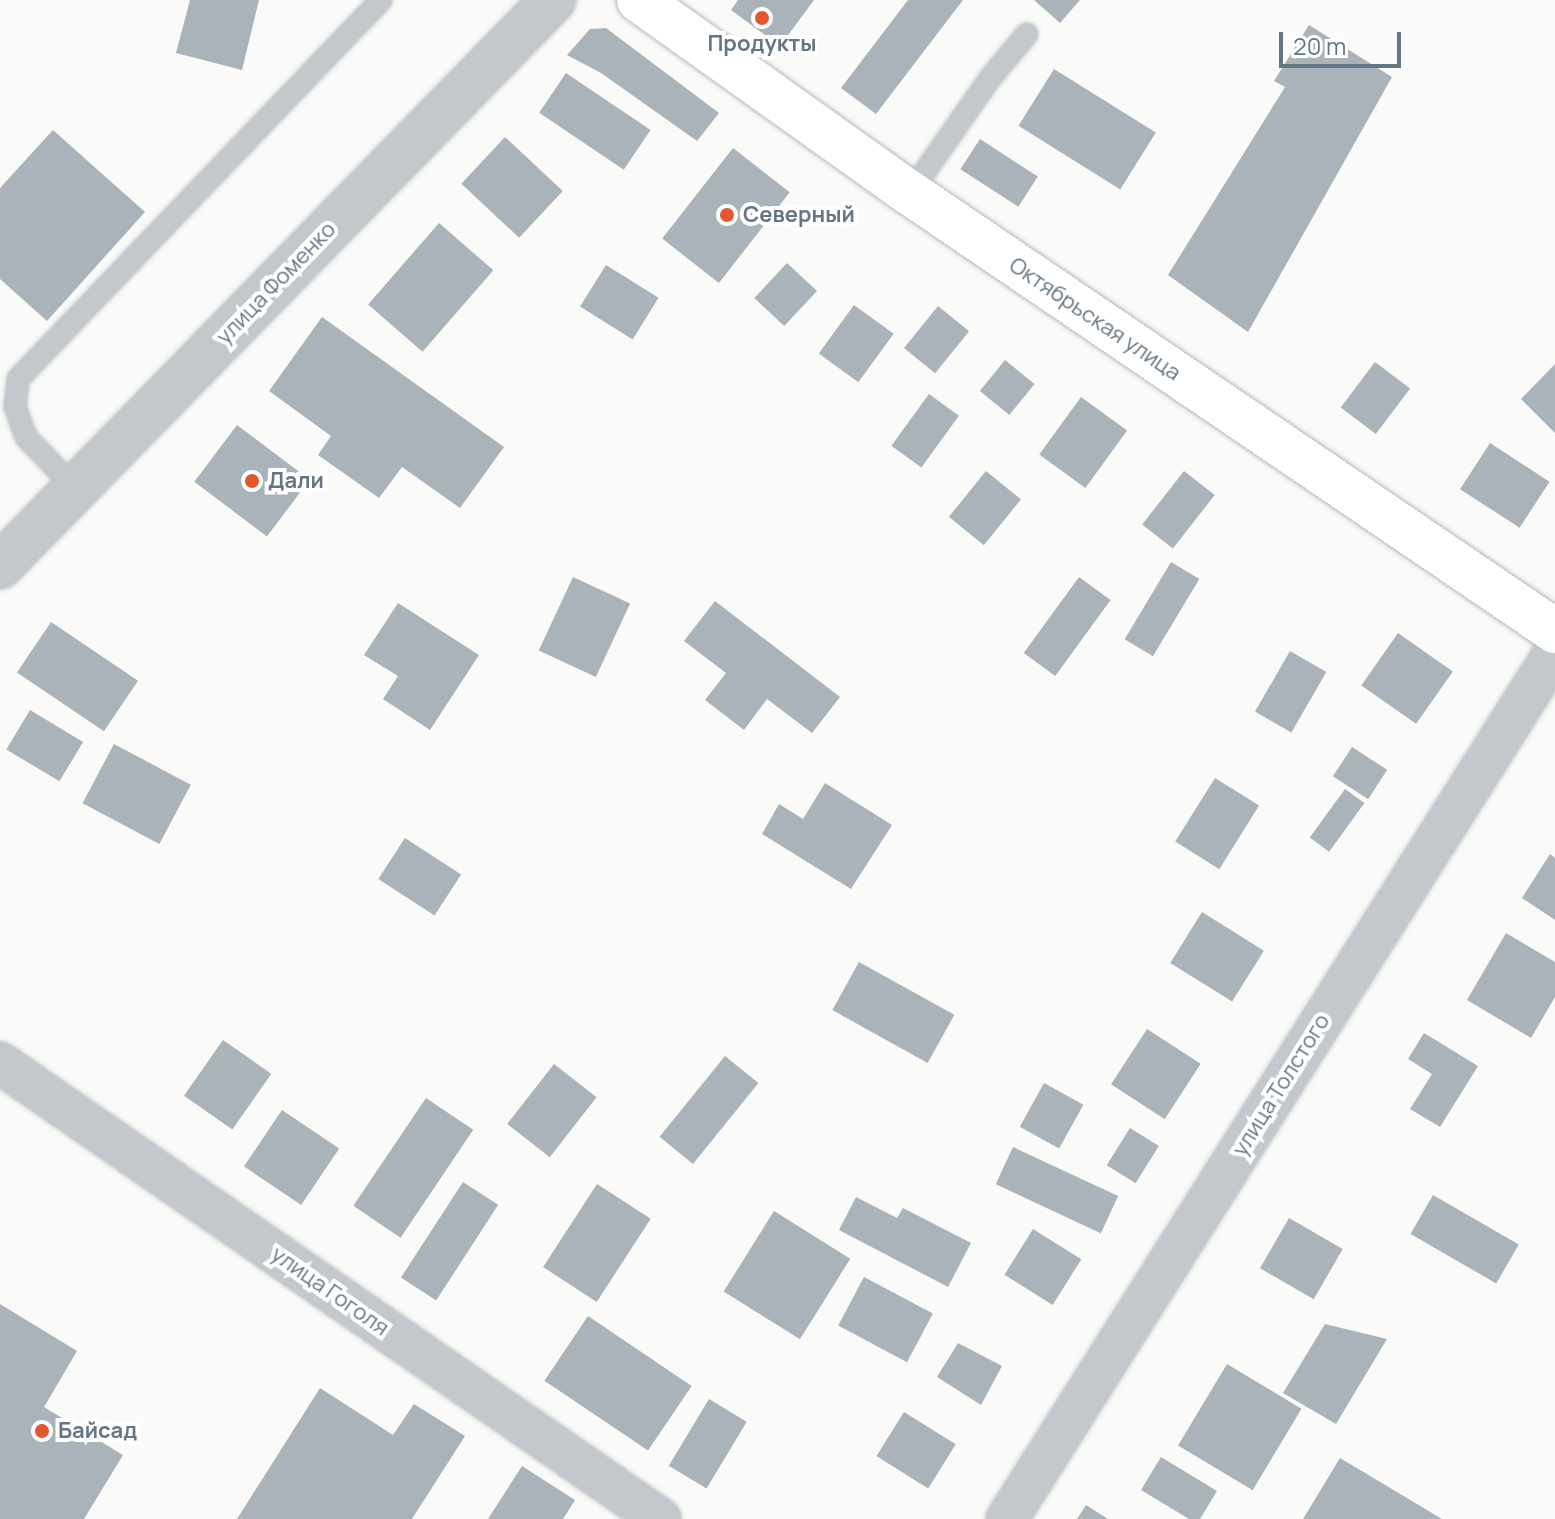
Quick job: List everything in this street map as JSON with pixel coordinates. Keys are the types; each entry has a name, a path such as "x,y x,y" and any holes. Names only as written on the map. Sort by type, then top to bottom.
{"main road":[{"name":"Октябрьская улица","path":"639,0 910,193 1555,631"}],"street":[{"name":"улица Фоменко","path":"0,566 553,0"},
{"name":"улица Толстого","path":"1007,1519 1555,652"},
{"name":"улица Гоголя","path":"0,1063 660,1519"}],"lane":[{"path":"76,489 26,437 15,407 18,379 381,0"},
{"path":"910,193 991,77 1027,34"}],"building":[{"path":"190,0 259,0 242,70 176,53"},
{"path":"738,0 814,0 780,46 731,10"},
{"path":"908,0 963,0 876,114 841,88"},
{"path":"1034,0 1080,0 1060,23"},
{"path":"1309,25 1392,77 1248,332 1168,275 1285,87 1274,81"},
{"path":"606,28 719,113 697,141 601,73 567,55 590,29"},
{"path":"1054,69 1156,133 1120,189 1018,126"},
{"path":"566,73 651,130 624,170 539,113"},
{"path":"53,130 145,212 47,321 0,279 0,188"},
{"path":"505,137 563,191 519,238 461,184"},
{"path":"980,139 1038,177 1018,207 960,169"},
{"name":"Северный","path":"733,148 790,192 719,283 662,239"},
{"path":"439,223 493,270 422,352 368,305"},
{"path":"787,263 817,291 784,326 754,298"},
{"path":"606,265 659,298 633,339 580,307"},
{"path":"854,305 894,334 858,382 819,354"},
{"path":"938,306 969,331 935,373 904,348"},
{"path":"322,317 504,447 460,508 402,467 379,498 318,455 331,436 269,391"},
{"path":"1005,360 1035,384 1009,415 980,391"},
{"path":"1375,362 1410,388 1376,434 1341,408"},
{"path":"1555,364 1555,433 1521,399"},
{"path":"929,394 959,416 921,468 891,446"},
{"path":"1081,397 1127,431 1085,488 1039,454"},
{"name":"Дали","path":"237,425 310,480 267,536 194,482"},
{"path":"1490,443 1550,482 1520,528 1460,489"},
{"path":"986,471 1021,499 984,545 949,517"},
{"path":"1184,471 1215,495 1173,549 1142,525"},
{"path":"1171,562 1199,579 1153,656 1125,639"},
{"path":"573,577 630,604 596,677 539,650"},
{"path":"1079,577 1111,600 1055,676 1024,653"},
{"path":"715,601 840,697 812,733 767,699 744,730 705,700 726,673 684,641"},
{"path":"398,603 479,655 430,730 383,699 398,676 364,655"},
{"path":"51,622 138,681 104,731 17,673"},
{"path":"1398,633 1453,671 1416,724 1361,685"},
{"path":"1290,651 1326,672 1291,733 1255,712"},
{"path":"30,710 83,742 59,781 6,749"},
{"path":"114,744 191,785 159,844 83,803"},
{"path":"1352,747 1387,770 1368,799 1333,776"},
{"path":"1215,778 1259,806 1219,869 1175,842"},
{"path":"825,783 892,825 851,889 762,834 779,804 803,819"},
{"path":"1345,789 1364,803 1329,852 1310,838"},
{"path":"405,838 461,874 435,916 378,879"},
{"path":"1550,854 1555,858 1555,920 1522,898"},
{"path":"1202,912 1264,951 1232,1002 1170,963"},
{"path":"1506,933 1555,962 1555,997 1531,1038 1467,1000"},
{"path":"859,962 954,1015 928,1063 832,1010"},
{"path":"1147,1029 1201,1064 1165,1119 1111,1084"},
{"path":"1424,1033 1478,1066 1440,1127 1410,1109 1432,1074 1408,1059"},
{"path":"223,1040 271,1074 232,1130 184,1096"},
{"path":"725,1056 758,1083 693,1164 660,1137"},
{"path":"554,1064 597,1097 550,1157 507,1124"},
{"path":"1044,1083 1083,1105 1059,1149 1020,1127"},
{"path":"426,1098 473,1130 401,1238 353,1206"},
{"path":"282,1110 339,1149 301,1205 244,1166"},
{"path":"1130,1128 1159,1146 1136,1183 1107,1165"},
{"path":"1013,1147 1118,1196 1101,1233 996,1184"},
{"path":"463,1182 498,1205 436,1300 401,1278"},
{"path":"597,1184 651,1219 597,1302 543,1267"},
{"path":"1433,1195 1519,1244 1496,1283 1410,1234"},
{"path":"856,1197 897,1218 903,1208 971,1243 948,1287 839,1230"},
{"path":"774,1211 850,1259 800,1339 724,1292"},
{"path":"1289,1218 1343,1249 1314,1299 1260,1268"},
{"path":"1033,1229 1081,1259 1053,1305 1004,1275"},
{"path":"864,1277 933,1314 907,1362 838,1326"},
{"name":"Байсад","path":"0,1304 77,1351 44,1407 123,1455 84,1519 0,1519"},
{"path":"588,1316 692,1386 648,1451 544,1381"},
{"path":"1325,1324 1387,1339 1336,1424 1283,1393"},
{"path":"958,1343 1002,1366 981,1405 937,1377"},
{"path":"1227,1364 1302,1409 1253,1490 1178,1445"},
{"path":"320,1388 393,1435 414,1404 465,1436 412,1519 237,1519"},
{"path":"709,1399 747,1422 707,1489 669,1466"},
{"path":"904,1412 956,1444 928,1488 876,1456"},
{"path":"1161,1457 1217,1491 1200,1519 1189,1519 1141,1490"},
{"path":"1340,1458 1442,1519 1303,1519"},
{"path":"522,1466 575,1500 563,1519 488,1519"},
{"path":"1086,1505 1108,1519 1077,1519"}],"place":[{"name":"Продукты","path":"762,18"},
{"name":"Северный","path":"727,215"},
{"name":"Дали","path":"252,481"},
{"name":"Байсад","path":"42,1431"}]}
